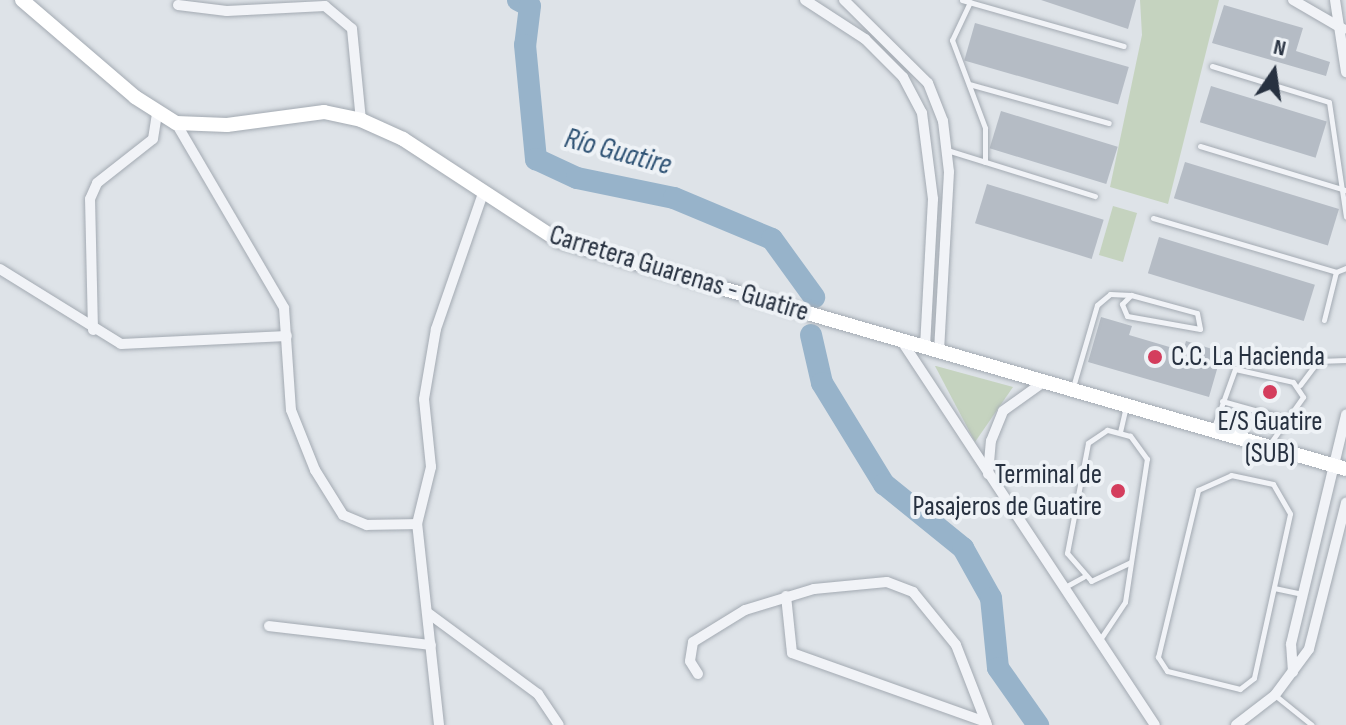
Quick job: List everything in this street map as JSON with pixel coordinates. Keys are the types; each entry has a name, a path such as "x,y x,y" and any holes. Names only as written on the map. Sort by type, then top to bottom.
{"main road":[{"name":"Carretera Guarenas - Guatire","path":"22,0 157,113 176,123 227,125 324,112 361,120 403,139 482,196 559,241 1214,427 1340,467"}],"street":[{"path":"805,0 865,39 903,77 922,113 933,199 932,347"},
{"path":"844,0 928,83 946,150 932,347"},
{"path":"1293,0 1343,29"},
{"path":"1335,0 1343,29 1346,72"},
{"path":"178,5 227,11 325,6 352,29 361,120"},
{"path":"93,330 90,199 97,183 153,139 157,113"},
{"path":"176,123 284,308 291,410 343,515 367,525 417,524"},
{"path":"439,725 417,524 431,467 424,399 436,329 482,196"},
{"path":"0,269 93,330 121,344 287,336"},
{"path":"901,339 988,474 1101,638 1155,725"},
{"path":"988,474 1003,411 1045,381"},
{"path":"1293,672 1303,594 1340,467 1346,415"},
{"path":"1236,725 1275,695 1309,649 1346,503"},
{"path":"698,674 690,661 693,642 745,610 786,596 876,582 913,592 956,645 986,724"},
{"path":"786,596 792,653 986,724"},
{"path":"428,613 538,694 559,725"},
{"path":"269,626 431,645"}],"lane":[{"path":"962,0 1124,46"},
{"path":"970,2 952,40 985,128 985,162"},
{"path":"1212,66 1329,102 1346,217"},
{"path":"968,83 1109,123"},
{"path":"1200,146 1344,190"},
{"path":"946,150 1095,196"},
{"path":"1153,218 1336,272 1346,268"},
{"path":"1324,320 1336,272"},
{"path":"1073,388 1097,305 1110,294 1131,295 1197,313 1200,329 1127,316 1122,304 1131,295"},
{"path":"1300,385 1318,361 1346,360"},
{"path":"1214,427 1230,374 1242,367 1300,385"},
{"path":"1269,445 1303,397 1300,385"},
{"path":"1222,401 1287,419"},
{"path":"1120,432 1127,404"},
{"path":"1083,577 1067,553 1067,538 1088,443 1101,432 1120,432 1140,444 1147,459 1120,617 1101,638"},
{"path":"1231,475 1282,492 1290,514 1274,588 1254,678 1245,687 1167,671 1158,649 1193,501 1207,481 1231,475"},
{"path":"1064,587 1083,577 1106,580 1131,562"},
{"path":"1274,588 1303,594"},
{"path":"1275,695 1312,725"}],"green space":[{"path":"1140,0 1219,0 1168,204 1110,187 1142,35"},
{"path":"1113,206 1137,213 1123,262 1099,255"},
{"path":"935,366 1013,387 975,442"}],"building":[{"path":"1041,0 1136,0 1128,29"},
{"path":"1224,5 1303,28 1296,51 1330,62 1326,76 1212,43"},
{"path":"975,23 1129,67 1118,105 964,60"},
{"path":"1211,86 1327,121 1316,158 1200,122"},
{"path":"1001,111 1118,147 1106,184 990,148"},
{"path":"1185,162 1339,209 1328,245 1174,198"},
{"path":"987,184 1104,220 1092,259 975,223"},
{"path":"1159,237 1315,285 1304,321 1148,273"},
{"name":"C.C. La Hacienda","path":"1101,317 1132,326 1129,335 1183,351 1186,341 1222,352 1209,397 1088,362"}],"waterway":[{"name":"Río Guatire","path":"518,0 530,6 525,45 536,159 577,178 674,198 772,239 814,297"},
{"name":"Río Guatire","path":"811,335 822,383 884,484 963,548 991,598 998,668 1038,725"}],"place":[{"name":"C.C. La Hacienda","path":"1155,357"},
{"name":"E/S Guatire (SUB)","path":"1270,392"},
{"name":"Terminal de Pasajeros de Guatire","path":"1118,491"}]}
